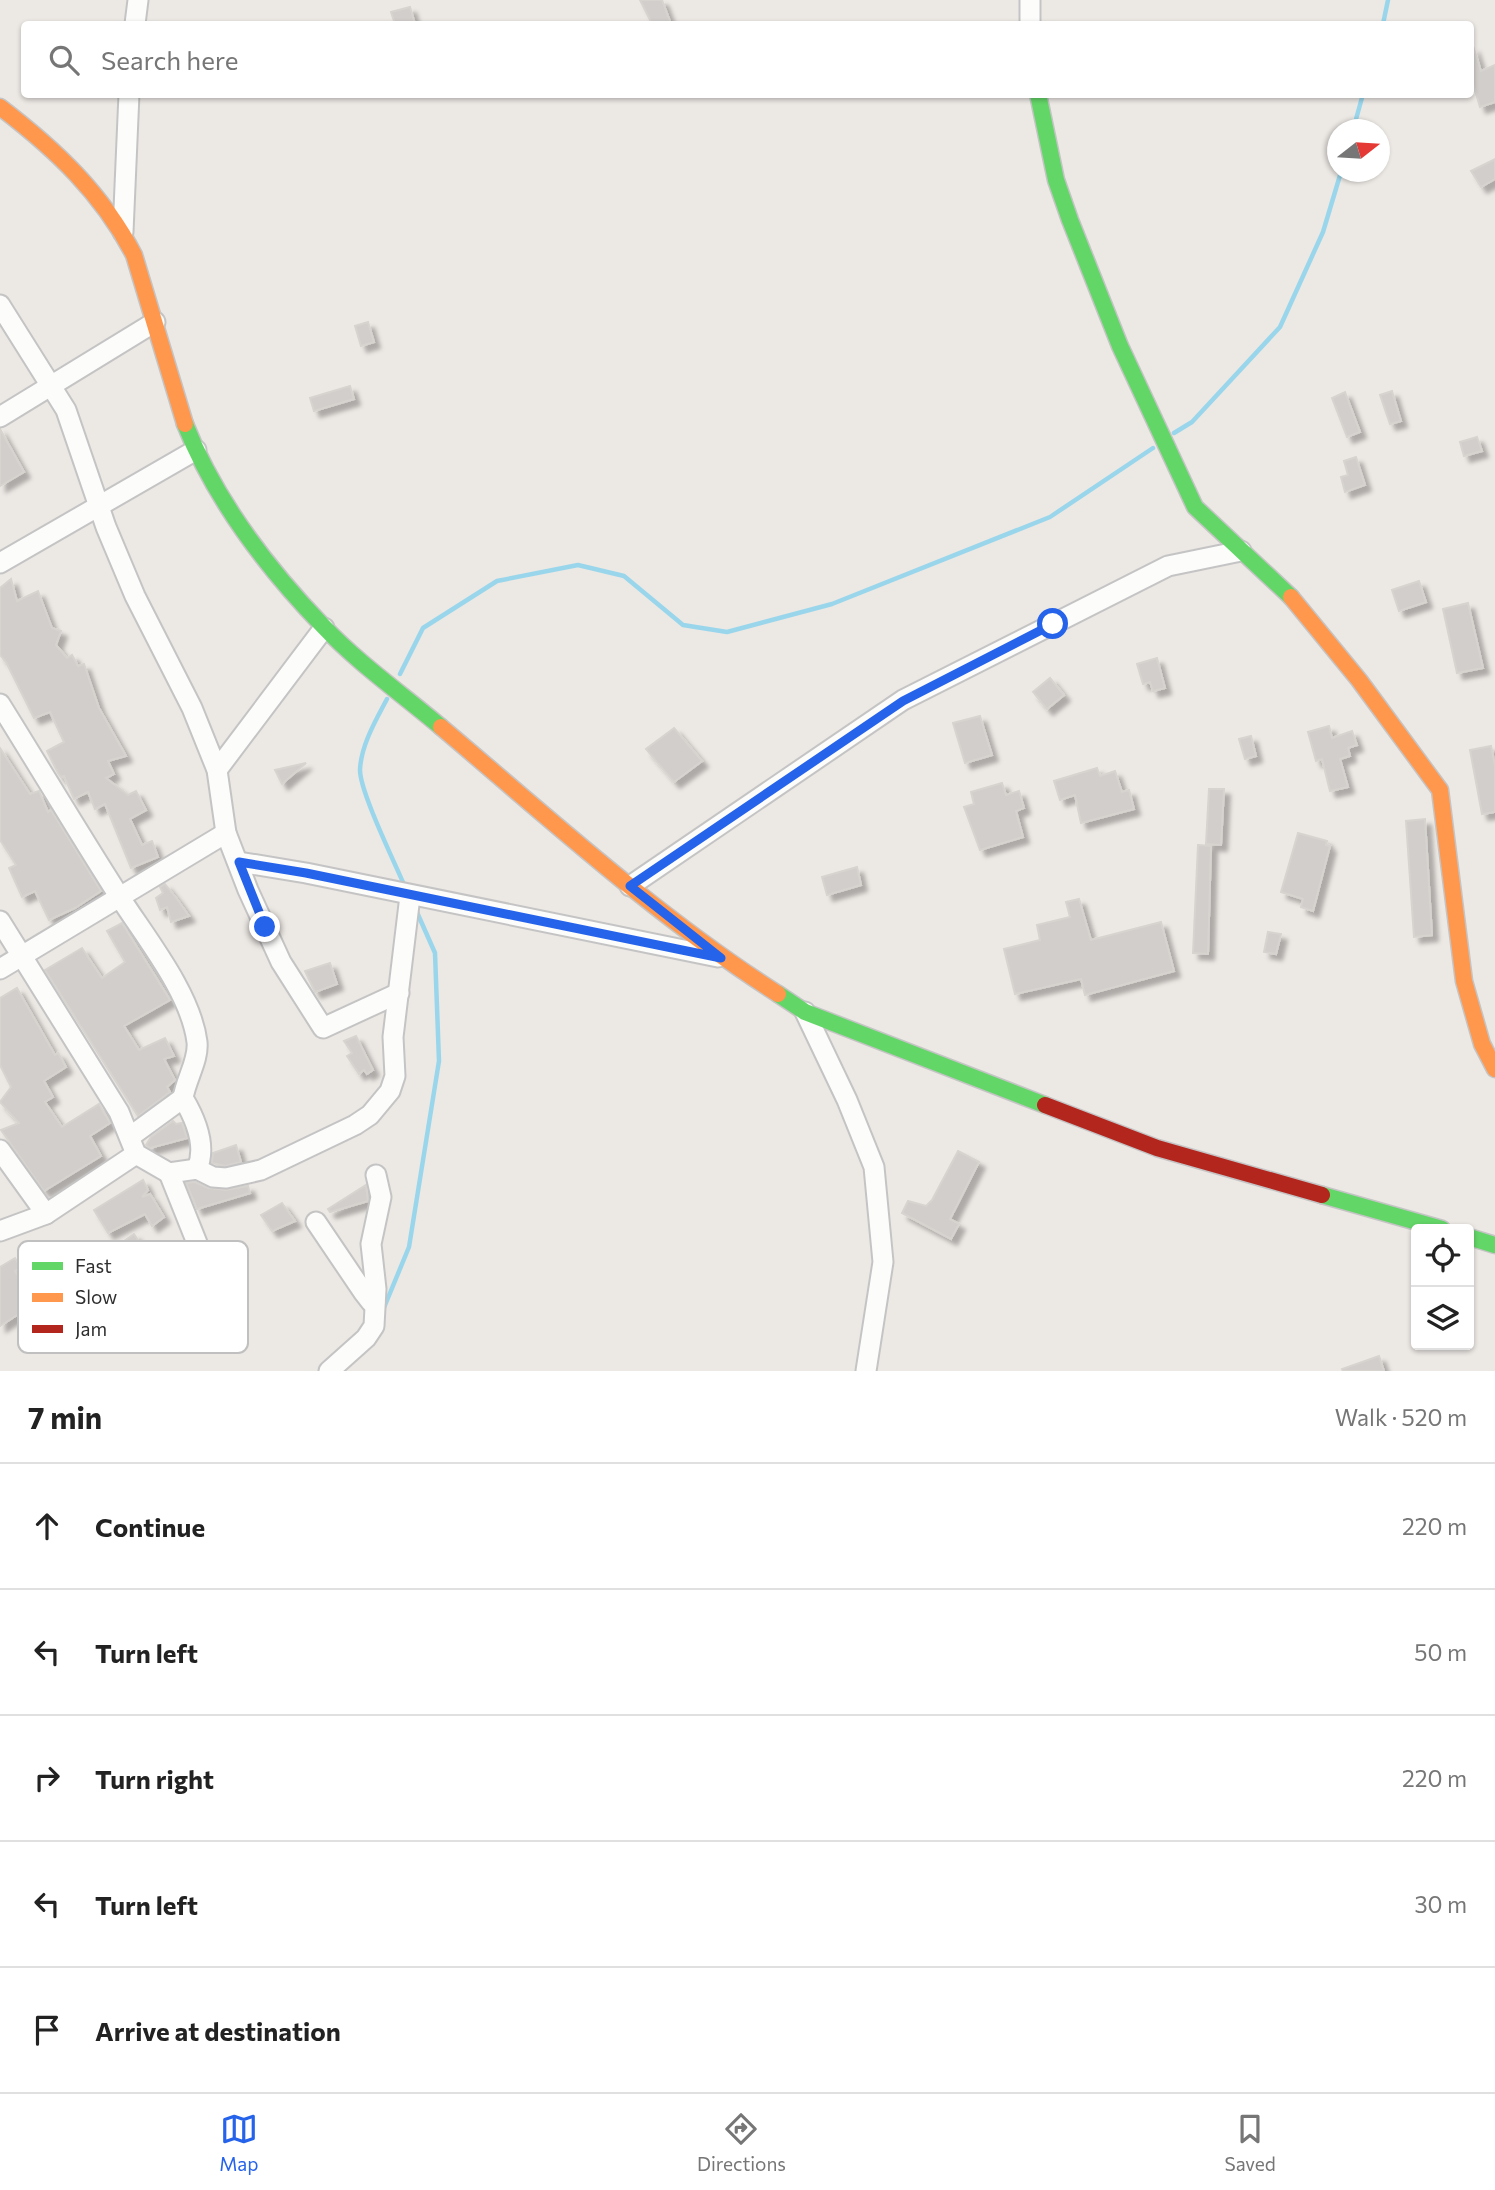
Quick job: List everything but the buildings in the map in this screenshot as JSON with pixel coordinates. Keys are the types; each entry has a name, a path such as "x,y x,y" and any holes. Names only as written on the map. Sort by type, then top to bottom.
{"street":[{"path":"135,21 138,0"},
{"path":"1030,0 1030,21"},
{"path":"123,232 129,98"},
{"path":"1039,98 1056,180 1120,346 1195,507 1281,585 1359,680 1440,790 1473,1023 1495,1069"},
{"path":"0,107 38,135 84,179 123,232 195,450 223,499 287,586 324,628 630,886 721,958 805,1012 1157,1149 1424,1224"},
{"path":"0,305 66,410 80,443 97,505 135,596 192,708 216,770 226,833 281,962 320,1026 332,1027 399,993"},
{"path":"0,416 155,323"},
{"path":"0,563 195,450"},
{"path":"630,886 903,701 1168,566 1241,551"},
{"path":"216,770 324,628"},
{"path":"3,715 155,950 188,1011 197,1042 196,1059 186,1079 183,1098 198,1133 201,1148 197,1169"},
{"path":"0,969 20,954 226,833"},
{"path":"239,862 306,873 721,958"},
{"path":"169,1172 197,1169 212,1177 226,1178 261,1170 362,1121 394,1083 393,1037 410,896"},
{"path":"0,921 119,1112 133,1145 169,1172 174,1193 196,1241"},
{"path":"805,1012 847,1100 874,1167 883,1262 866,1371"},
{"path":"0,1231 46,1214 133,1145 183,1098"},
{"path":"0,1150 46,1214"},
{"path":"329,1371 366,1338 374,1326 371,1244 381,1197 376,1175"},
{"path":"316,1222 363,1293 371,1302 375,1302"},
{"path":"1474,1239 1495,1245"}],"waterway":[{"path":"1384,21 1388,0"},
{"path":"1356,119 1362,98"},
{"path":"1174,433 1192,422 1280,327 1323,232 1338,182"},
{"path":"400,674 423,628 497,581 578,565 624,576 683,625 727,632 832,604 1050,517 1153,448"},
{"path":"387,699 366,742 360,770 372,810 405,887"},
{"path":"383,1310 409,1247 439,1061 435,953 416,910"}],"traffic: fast":[{"path":"1039,98 1056,180 1070,220 1120,346 1195,507 1291,597"},
{"path":"185,424 227,506 282,581 351,653 441,727"},
{"path":"778,994 805,1012 1045,1105"},
{"path":"1322,1195 1424,1224"},
{"path":"1474,1239 1495,1245"}],"traffic: slow":[{"path":"0,107 40,139 76,174 107,212 134,255 185,424"},
{"path":"1291,597 1359,680 1440,790 1464,981 1482,1044 1495,1069"},
{"path":"441,727 647,900 778,994"}],"traffic: jam":[{"path":"1045,1105 1157,1148 1322,1195"}],"route":[{"path":"265,927 239,862 306,873 339,882 721,958 630,886 821,754 903,701 1053,624"}]}
